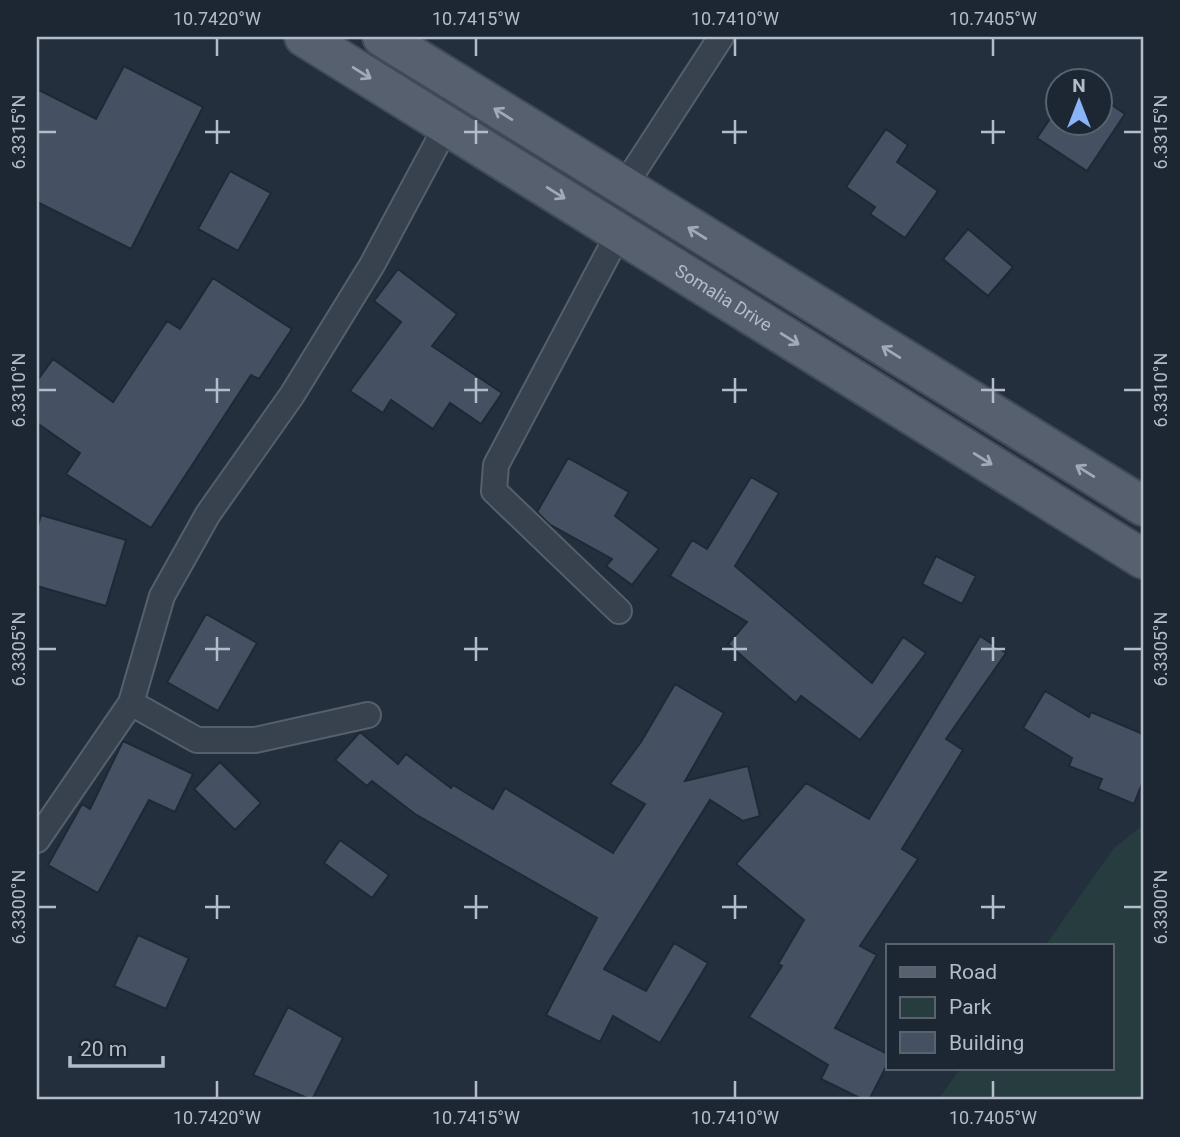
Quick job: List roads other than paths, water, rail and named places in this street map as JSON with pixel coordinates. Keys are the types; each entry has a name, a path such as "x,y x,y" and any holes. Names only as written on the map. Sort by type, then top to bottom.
{"main road":[{"name":"Somalia Drive","path":"304,37 1143,559"},
{"path":"382,37 623,188 1143,506"}],"street":[{"path":"623,188 721,37"},
{"path":"37,840 131,703 162,596 208,514 292,396 372,265 447,125"},
{"path":"619,233 496,465 494,491 619,611"},
{"path":"131,703 197,740 255,740 368,715"}]}
